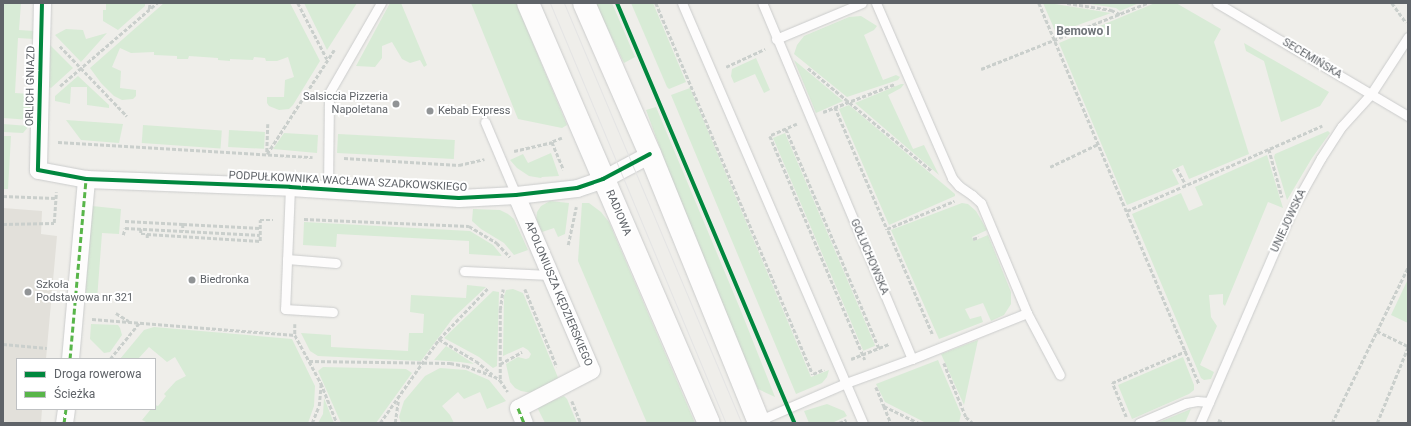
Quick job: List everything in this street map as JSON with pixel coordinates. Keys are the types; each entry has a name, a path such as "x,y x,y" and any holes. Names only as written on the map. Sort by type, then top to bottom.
{"street":[{"name":"ORLICH GNIAZD","path":"38,170 42,3"},
{"name":"RADIOWA","path":"528,3 709,423"},
{"path":"584,3 650,154 759,422"},
{"name":"PODPUŁKOWNIKA WACŁAWA SZADKOWSKIEGO","path":"38,170 86,179 290,187 459,198 516,195 576,188 603,179 650,154"},
{"path":"70,358 86,179"},
{"name":"APOLONIUSZA KĘDZIERSKIEGO","path":"516,195 594,375 564,384 521,415"},
{"path":"64,423 66,410"}],"lane":[{"path":"328,190 328,93 381,3"},
{"path":"682,3 863,423"},
{"name":"GOŁUCHOWSKA","path":"762,3 912,359"},
{"path":"777,41 862,3"},
{"path":"876,3 952,178 959,186 981,203 1027,313 1060,375"},
{"name":"SECEMIŃSKA","path":"1217,3 1408,116"},
{"name":"UNIEJOWSKA","path":"1200,423 1294,206 1321,158 1342,126 1371,94 1408,37"},
{"path":"485,122 516,195"},
{"path":"290,187 285,309 333,312"},
{"path":"288,259 336,264"},
{"path":"464,271 550,275"},
{"path":"759,422 846,383 938,350 1027,313"},
{"path":"1139,423 1186,403 1210,398"}],"path":[{"path":"149,9 150,3"},
{"path":"39,104 157,3"},
{"path":"298,3 327,60"},
{"path":"1039,3 1202,389 1210,398"},
{"path":"1067,3 1111,10 1121,14"},
{"path":"981,69 1147,3"},
{"path":"1392,3 1408,24"},
{"path":"41,26 127,116"},
{"path":"712,73 777,41"},
{"path":"267,154 336,47"},
{"path":"784,53 791,55 944,181 952,178"},
{"path":"891,423 770,136 835,107 909,79"},
{"path":"835,107 966,417 973,423"},
{"path":"267,154 268,124"},
{"path":"1127,211 1326,125"},
{"path":"786,129 879,348"},
{"path":"3,224 54,223 58,142 459,165 552,142"},
{"path":"1050,167 1098,144"},
{"path":"1269,149 1282,200 1294,206"},
{"path":"1177,168 1186,185"},
{"path":"887,229 960,198 966,191"},
{"path":"3,196 56,198"},
{"path":"141,229 140,234 147,236 260,241 260,220 469,226 497,243 511,259"},
{"path":"125,221 260,228"},
{"path":"183,224 183,231"},
{"path":"123,235 125,228 260,235"},
{"path":"1332,423 1408,267"},
{"path":"380,423 439,339 491,286"},
{"path":"497,286 503,286 500,310 500,380"},
{"path":"524,286 581,423"},
{"path":"116,313 130,322"},
{"path":"74,317 295,335"},
{"path":"111,358 139,322"},
{"path":"1377,331 1408,347 1377,423"},
{"path":"439,339 471,358 500,380 521,415"},
{"path":"3,344 48,348"},
{"path":"500,364 522,352"},
{"path":"1128,423 1112,383 1186,352"},
{"path":"309,361 450,363 466,366 494,376"},
{"path":"312,423 320,406 321,383"},
{"path":"395,423 394,417 398,398"},
{"path":"884,406 919,423"}],"shaded area":[{"name":"Szkoła Podstawowa nr 321","path":"3,208 42,211 41,234 57,236 46,358 16,358 16,410 42,410 41,423 3,423"}],"green space":[{"path":"3,3 21,3 19,30 34,31 34,39 18,38 15,93 31,94 31,120 3,118"},
{"path":"106,3 145,3 145,6 118,30 103,21 103,10 106,10"},
{"path":"164,3 290,3 320,61 293,105 289,109 279,110 269,106 267,103 267,97 284,97 285,80 294,77 288,57 277,61 266,61 265,58 254,57 253,60 230,59 230,61 218,60 218,58 189,56 188,59 177,59 177,56 154,55 154,52 131,53 120,48 112,67 121,71 120,88 136,90 136,96 133,99 122,100 114,96 101,83 90,68"},
{"path":"304,3 357,3 327,50"},
{"path":"390,3 401,3 427,65 424,67 420,60 410,63 402,59 392,42 382,46 382,58 375,67 356,66"},
{"path":"471,3 516,3 567,125 562,128 518,119"},
{"path":"595,3 612,3 635,57 624,63"},
{"path":"631,3 653,3 686,82 669,89 667,87"},
{"path":"1043,3 1049,3 1111,13 1056,33"},
{"path":"1084,3 1139,3 1120,11 1116,8"},
{"path":"1155,3 1176,3 1221,29 1214,42 1249,154 1189,179 1183,165 1172,170 1179,184 1127,205 1059,43"},
{"path":"861,16 877,26 874,30 864,35 883,80 896,75 900,77 898,80 847,97 794,54 797,45 804,36 849,17"},
{"path":"66,29 83,30 86,39 107,33 81,62 55,35"},
{"path":"47,42 73,68 51,88 47,86"},
{"path":"1244,43 1329,92 1320,106 1281,122 1264,61 1246,51"},
{"path":"756,58 770,90 764,93 755,74 734,83 731,76 732,69"},
{"path":"794,60 843,101 816,113"},
{"path":"78,76 109,105 109,108 87,105 87,87 71,87 70,104 55,101 55,96"},
{"path":"904,84 901,88 888,95 913,149 924,145 939,175 855,103"},
{"path":"690,88 811,377 829,370 827,377 822,383 796,394 671,95"},
{"path":"849,105 955,194 955,196 889,225 839,109"},
{"path":"656,107 775,397 758,389 688,224 646,110"},
{"path":"66,120 123,124 119,143 81,140"},
{"path":"3,124 29,126 23,133 3,132"},
{"path":"143,125 222,131 221,148 142,143"},
{"path":"229,130 265,132 264,149 228,147"},
{"path":"1328,131 1330,133 1312,158 1287,200 1274,157 1275,154"},
{"path":"284,133 318,135 317,153 273,149"},
{"path":"785,133 875,346 863,351 773,138"},
{"path":"338,134 455,140 454,159 337,153"},
{"path":"3,136 11,136 8,189 3,189"},
{"path":"551,153 559,176 541,178 529,176 517,168 510,160 523,154 528,163"},
{"path":"1267,155 1283,208 1268,202 1225,306 1223,304 1223,294 1209,295 1211,317 1217,326 1200,365 1214,372 1211,379 1204,380 1201,378 1132,214 1181,193 1189,211 1203,205 1195,187"},
{"path":"550,201 569,203 565,234 558,237 554,228 542,232 536,221 537,212 541,206"},
{"path":"582,203 589,203 601,212 609,222 695,423 647,423 578,261"},
{"path":"962,203 968,204 976,211 987,230 972,237 974,241 988,235 1011,292 1011,304 1004,315 991,321 983,303 965,309 970,319 981,316 983,322 939,339 891,230"},
{"path":"92,206 121,209 119,234 102,233 97,300 85,299"},
{"path":"473,209 500,210 508,214 514,219 528,250 514,255 504,243 481,229 472,221"},
{"path":"304,222 470,231 493,245 502,256 469,254 469,241 337,234 336,247 303,245"},
{"path":"1408,279 1408,323 1391,315"},
{"path":"467,285 486,287 453,318 421,361 318,356 310,351 301,333 331,335 331,347 408,351 409,333 423,333 424,314 410,312 411,295 466,298"},
{"path":"513,289 523,293 559,380 532,393 515,388 510,382 506,364 518,357 526,359 529,358 531,354 528,350 523,347 503,356 504,296 506,290"},
{"path":"493,291 499,292 497,366 493,368 479,357 444,338"},
{"path":"91,324 118,325 122,335 110,352 104,353 90,339"},
{"path":"154,327 292,339 315,386 314,406 308,423 148,423 142,420 150,410 156,410 156,405 158,406 166,396 164,394 176,381 186,376 175,357 167,362 149,347 139,358 121,358 144,330"},
{"path":"978,340 964,405 941,354"},
{"path":"446,346 456,352 474,364 434,360"},
{"path":"1183,357 1194,385 1194,390 1189,394 1132,419 1118,385"},
{"path":"938,360 961,414 959,423 926,423 885,402 876,384"},
{"path":"323,367 406,369 412,373 376,423 341,423 318,371"},
{"path":"440,368 466,370 489,380 506,401 487,409 480,392 464,399 458,392 442,406 450,415 454,423 401,423 399,417 404,401 425,376"},
{"path":"564,396 567,399 577,423 545,423 537,407"},
{"path":"324,398 334,423 318,423 323,414"},
{"path":"827,404 844,411 847,416 832,423 809,423 804,411"},
{"path":"1191,409 1185,423 1157,423"}],"tram line":[{"path":"550,3 726,423"},
{"path":"564,3 741,423"}],"marked path":[{"path":"70,358 86,179"},
{"path":"518,408 524,423"},
{"path":"64,423 66,410"}],"cycle path":[{"path":"42,3 38,170 86,179 290,187 459,198 516,195 577,188 603,179 650,154"},
{"path":"617,3 794,423"}],"place":[{"name":"Salsiccia Pizzeria Napoletana","path":"396,104"},
{"name":"Kebab Express","path":"430,111"},
{"name":"Biedronka","path":"192,280"},
{"name":"Szkoła Podstawowa nr 321","path":"28,292"}],"district":[{"name":"Bemowo I","path":"1083,32"}]}
